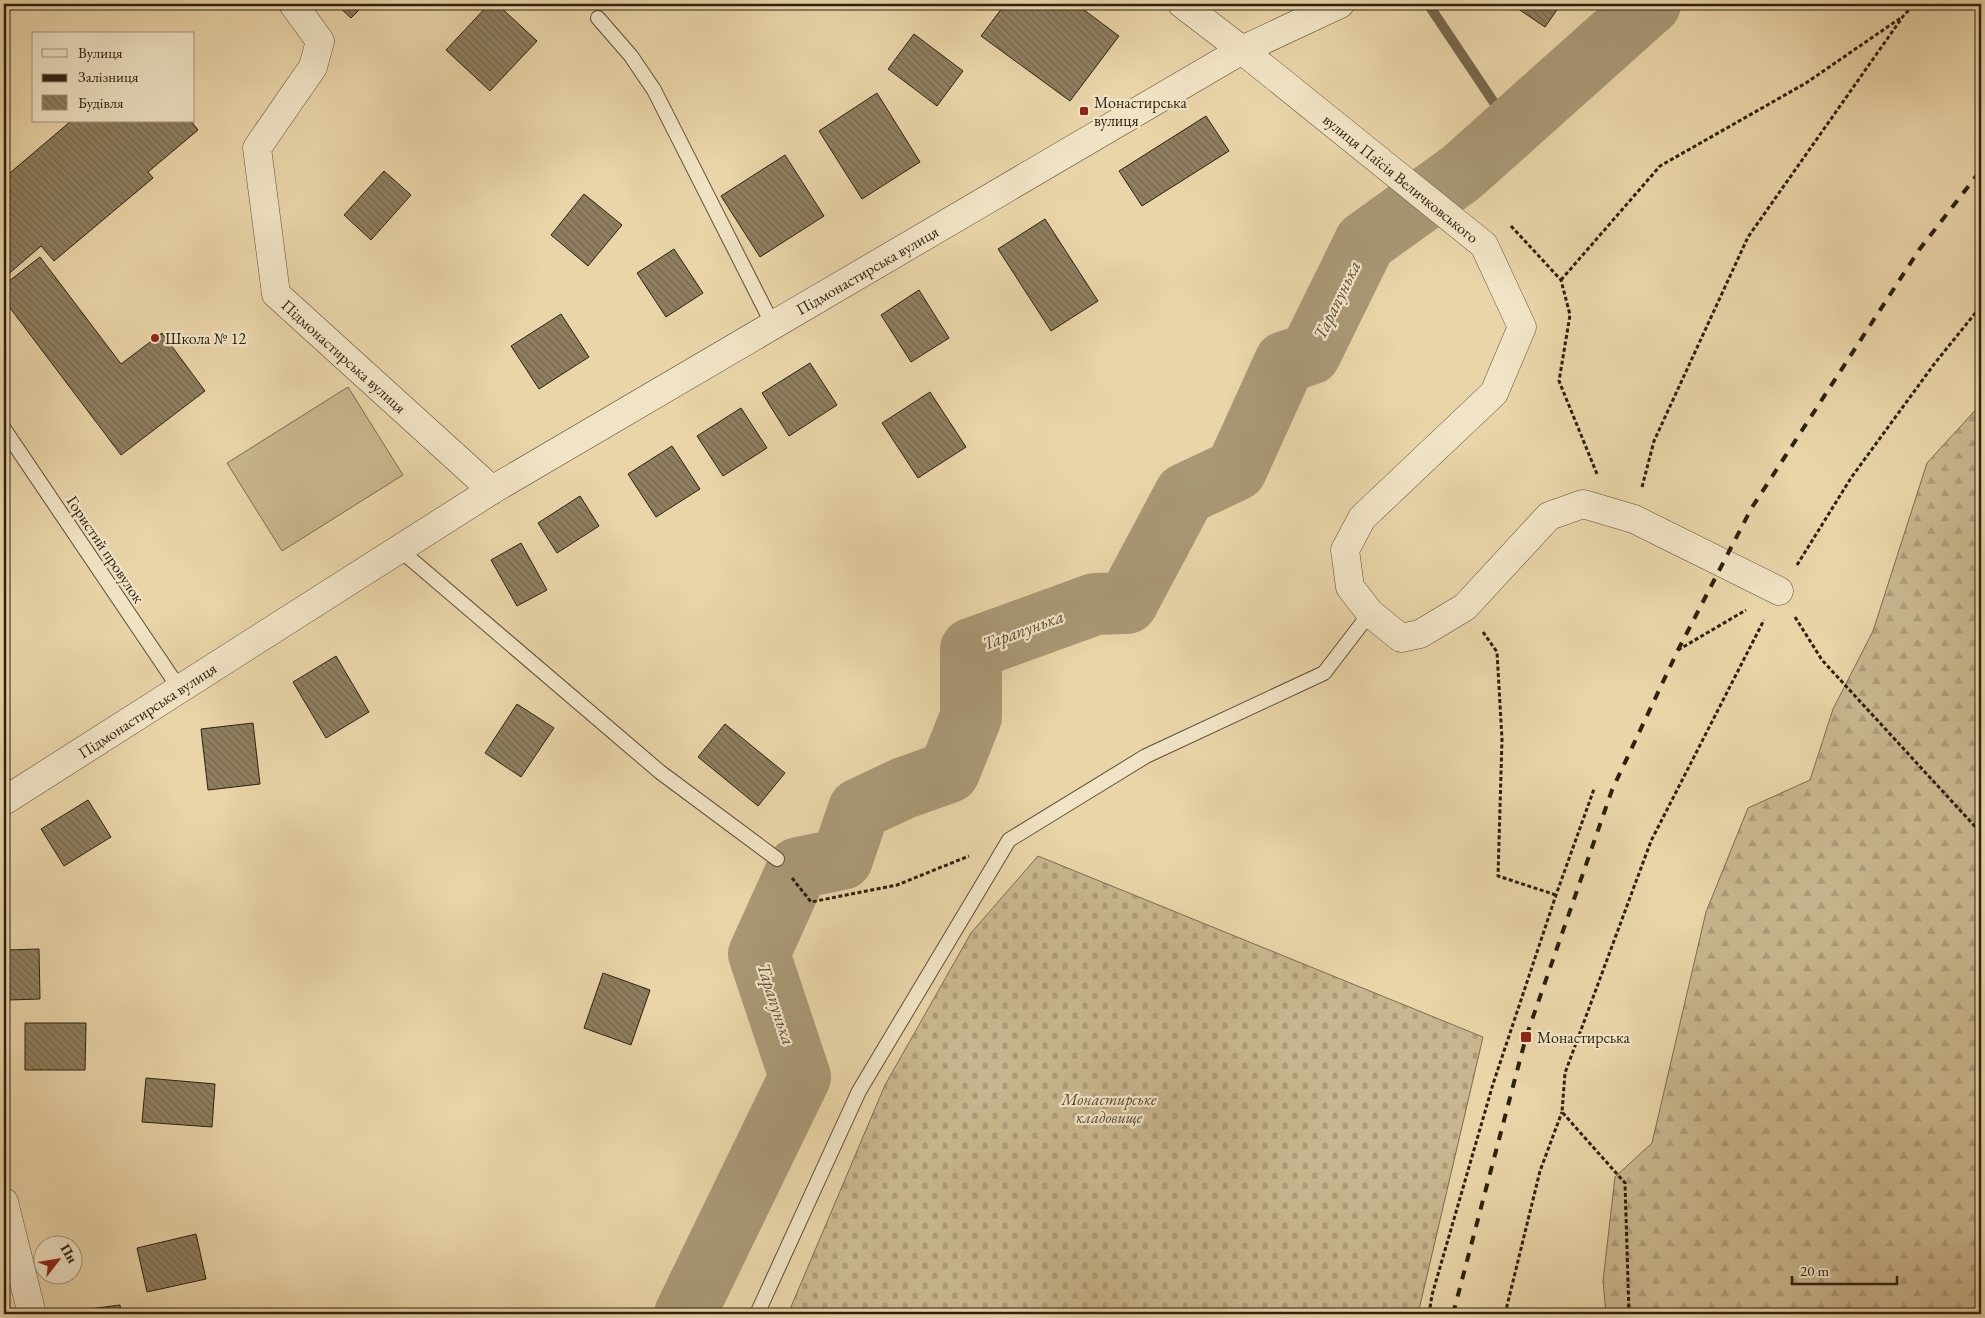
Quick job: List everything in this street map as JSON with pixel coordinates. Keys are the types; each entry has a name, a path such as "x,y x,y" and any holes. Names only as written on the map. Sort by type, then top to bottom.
{"street":[{"name":"Підмонастирська вулиця","path":"293,4 320,41 313,67 257,148 276,294 492,490"},
{"path":"1182,4 1242,50"},
{"name":"Підмонастирська вулиця","path":"4,801 492,490 1242,50 1340,4"},
{"name":"вулиця Паїсія Величковського","path":"1242,50 1484,245 1522,327 1494,394 1362,518 1346,550 1350,587 1370,613 1401,638 1420,634 1465,607 1550,516 1583,504 1634,519 1779,591"},
{"path":"4,1202 32,1314"}],"lane":[{"path":"598,18 631,56 654,90 773,325"},
{"name":"Гористий провулок","path":"4,429 179,688"},
{"path":"399,550 660,772 777,859"},
{"path":"756,1314 859,1091 1009,840 1146,756 1324,673 1370,613"}],"path":[{"path":"1634,519 1654,441 1748,237 1904,15 1915,4"},
{"path":"1562,280 1660,166 1806,83 1904,15"},
{"path":"1509,224 1562,280 1570,315 1559,381 1597,473"},
{"path":"1505,1314 1540,1171 1562,1112 1565,1073 1651,841 1779,591 1806,552 1857,470 1935,363 1981,306"},
{"path":"1678,650 1779,591"},
{"path":"1779,591 1822,660 1981,833"},
{"path":"1465,607 1497,652 1502,739 1498,876 1556,894"},
{"path":"1429,1314 1432,1295 1493,1084 1556,894 1594,789"},
{"path":"810,902 897,885 1009,840"},
{"path":"1562,1112 1625,1183 1628,1314"}],"green space":[{"path":"348,387 403,475 282,551 227,463"},
{"path":"1981,404 1981,1314 1606,1314 1603,1281 1615,1177 1652,1143 1706,912 1748,808 1810,780 1833,709 1873,631 1927,463"},
{"name":"Монастирське кладовище","path":"1038,856 1483,1037 1418,1314 788,1314 885,1085 971,933"}],"building":[{"path":"336,4 365,4 351,18"},
{"path":"489,4 497,4 537,41 490,91 446,50"},
{"path":"1005,4 1076,4 1119,36 1070,101 981,36"},
{"path":"1511,4 1561,4 1545,27"},
{"path":"914,34 963,71 937,106 888,69"},
{"path":"877,93 920,162 862,199 819,131"},
{"path":"1206,116 1229,151 1142,206 1119,171"},
{"path":"70,122 192,122 198,130 148,172 153,178 54,261 41,246 5,277 4,178"},
{"path":"785,155 824,216 760,257 721,196"},
{"path":"384,171 411,195 371,240 344,215"},
{"path":"584,194 622,225 588,266 551,235"},
{"path":"1045,219 1098,301 1051,331 998,249"},
{"path":"674,249 703,293 666,317 637,273"},
{"path":"40,257 121,364 162,333 205,391 121,455 4,300 4,285"},
{"path":"919,290 949,338 911,362 881,315"},
{"path":"561,314 589,357 539,389 511,346"},
{"path":"810,363 837,405 789,436 762,393"},
{"path":"930,392 966,447 918,478 882,423"},
{"path":"741,408 767,448 723,476 697,436"},
{"path":"672,446 700,489 656,517 628,474"},
{"path":"580,496 599,526 557,553 538,523"},
{"path":"521,543 547,590 517,606 491,560"},
{"path":"336,656 369,712 326,738 293,682"},
{"path":"517,704 554,728 521,777 485,753"},
{"path":"253,723 260,784 208,790 201,729"},
{"path":"725,724 785,773 758,806 698,757"},
{"path":"88,800 111,837 64,866 41,829"},
{"path":"39,949 40,999 9,1000 8,950"},
{"path":"603,973 650,990 631,1045 584,1028"},
{"path":"25,1023 86,1023 85,1070 25,1070"},
{"path":"146,1078 215,1084 212,1127 142,1122"},
{"path":"196,1234 206,1279 147,1292 137,1248"},
{"path":"120,1305 121,1314 81,1314 81,1310"}],"waterway":[{"name":"Тарапунька","path":"1428,4 1511,128"},
{"name":"Тарапунька","path":"685,1314 800,1077 759,954 798,868 842,859 859,809 904,788 949,772 971,717 971,649 1095,604 1127,603 1185,494 1236,470 1285,362 1310,354 1365,242 1461,173 1650,4"}],"railway":[{"path":"1453,1314 1526,1037 1612,790 1678,650 1751,509 1919,250 1981,170"}],"place":[{"name":"Монастирська вулиця","path":"1084,111"},
{"name":"Школа № 12","path":"155,338"},
{"name":"Монастирська","path":"1526,1037"}]}
